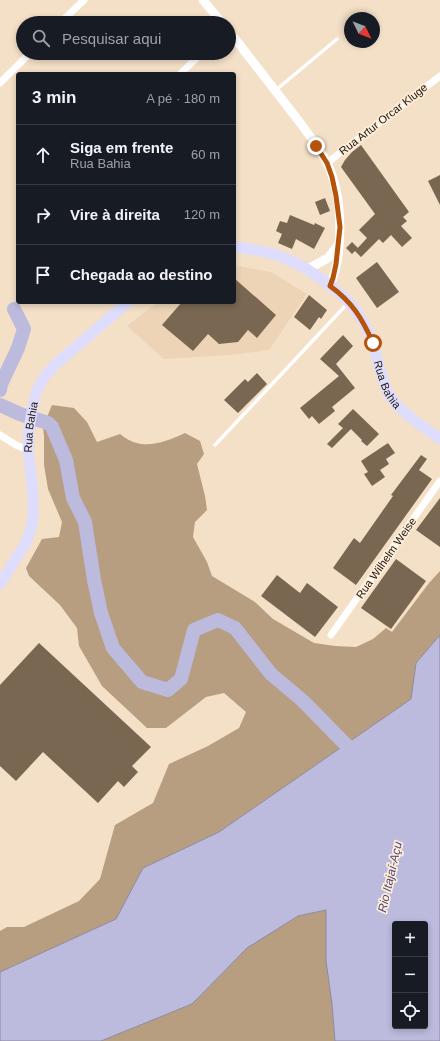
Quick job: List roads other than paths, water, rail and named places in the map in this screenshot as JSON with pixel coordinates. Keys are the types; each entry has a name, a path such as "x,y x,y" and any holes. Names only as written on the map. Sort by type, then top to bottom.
{"main road":[{"name":"Rua Bahia","path":"236,247 262,251 286,257 308,269 349,301 366,327 373,343 382,378 390,395 402,409 440,439"},
{"name":"Rua Bahia","path":"0,584 27,541 33,520 33,493 28,450 29,428 36,392 45,376 56,364 126,304"}],"street":[{"path":"67,16 84,0"},
{"path":"207,2 217,16"},
{"path":"236,40 275,90 327,163 336,196 340,227 336,264 330,286"},
{"path":"0,83 23,60"},
{"path":"182,72 195,60"},
{"name":"Rua Artur Orcar Kluge","path":"327,163 440,76"},
{"path":"308,269 328,258 339,244"},
{"path":"328,258 336,264"},
{"path":"0,435 16,445 28,450"},
{"name":"Rua Wilhelm Weise","path":"331,635 440,481"}],"lane":[{"path":"275,90 336,39"},
{"path":"215,445 349,301"}],"water":[{"name":"Rio Itajaí-Açu","path":"440,635 440,1041 335,1041 326,961 326,910 298,916 247,948 192,1004 101,1041 0,1041 0,972 116,919 143,868 219,832 411,699 416,663"}],"waterway":[{"path":"0,390 1,384 18,348 24,329 14,309"},
{"path":"0,405 20,414 48,423 52,427 66,460 73,498 85,522 101,613 113,648 142,682 168,690 181,679 194,630 218,620 235,628 271,674 303,701 359,758"}]}
